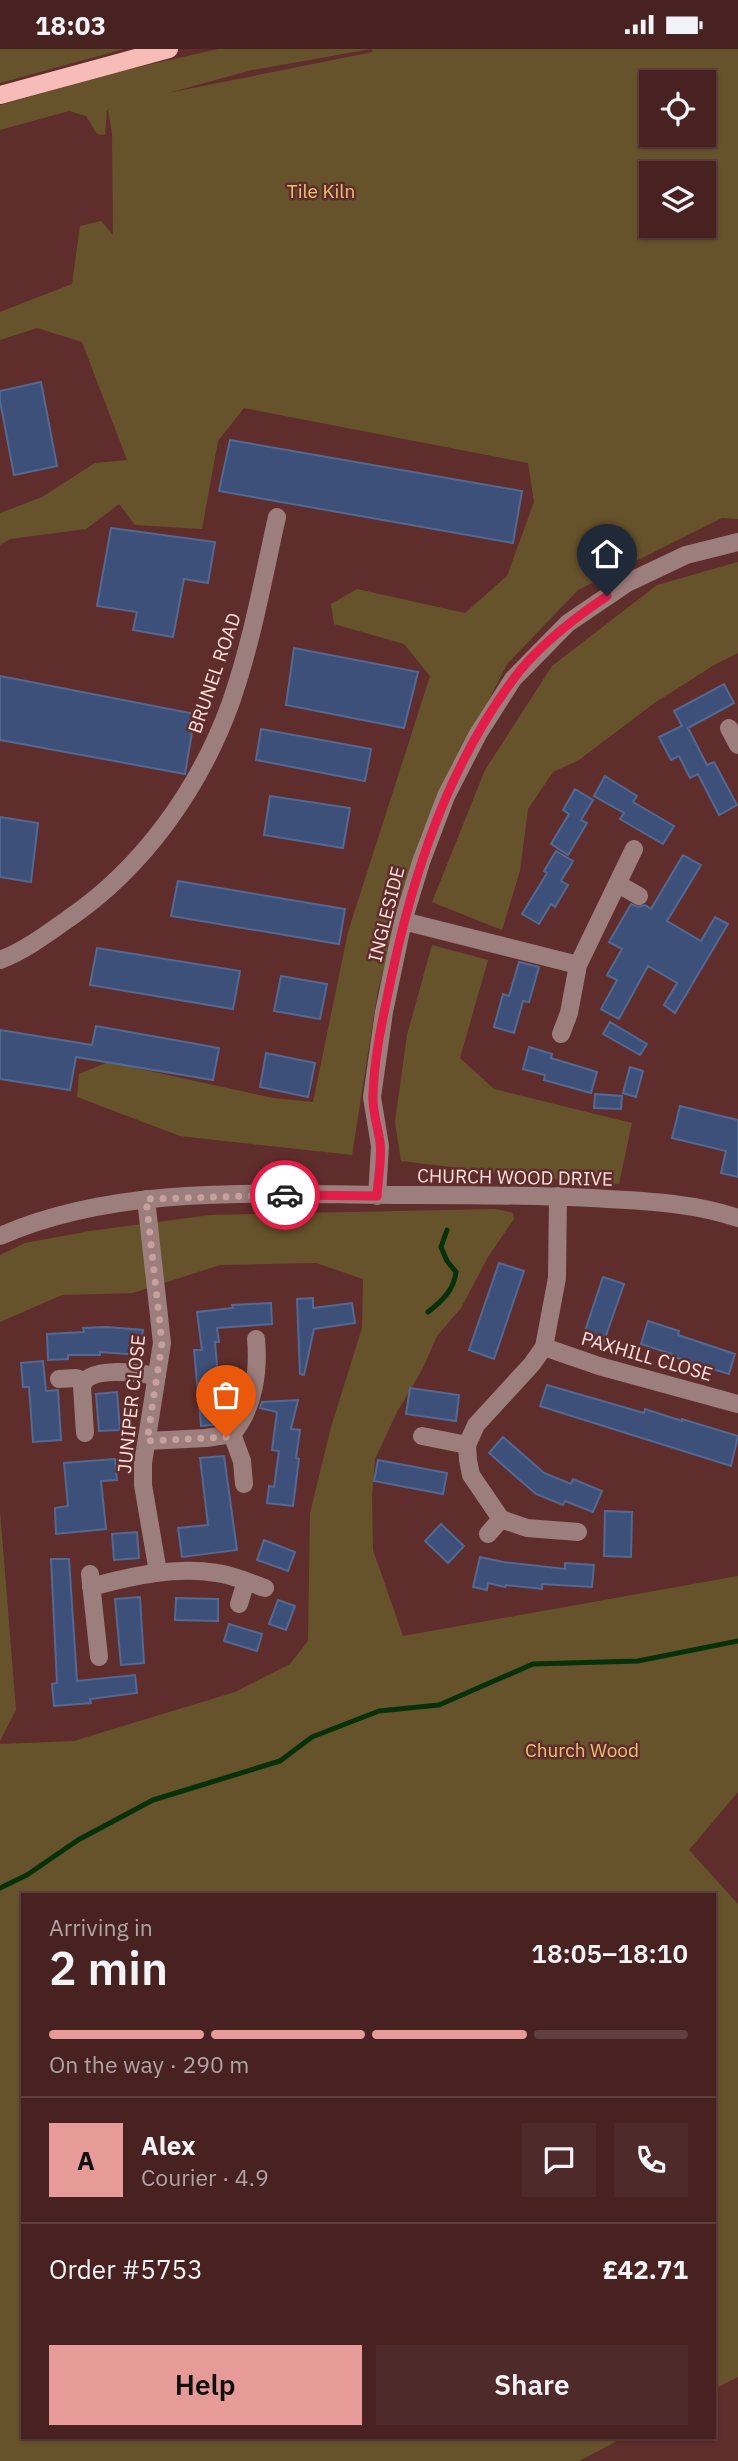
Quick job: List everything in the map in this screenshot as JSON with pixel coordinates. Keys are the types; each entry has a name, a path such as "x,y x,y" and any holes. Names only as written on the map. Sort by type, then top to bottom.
{"main road":[{"path":"0,95 169,49"}],"street":[{"name":"BRUNEL ROAD","path":"0,960 10,957 106,891 141,857 193,782 231,702 257,614 277,517"},
{"name":"INGLESIDE","path":"377,1196 380,1146 372,1097 384,1012 403,921 421,862 446,796 478,734 513,679 568,622 627,583 686,555 738,542"},
{"path":"729,728 738,745"},
{"path":"561,1034 569,1013 578,965 634,849"},
{"path":"618,884 639,896"},
{"path":"403,921 578,965"},
{"name":"CHURCH WOOD DRIVE","path":"0,1236 27,1224 80,1210 146,1199 255,1195 558,1196 686,1206 738,1218"},
{"path":"558,1196 557,1278 544,1347 476,1425 467,1445 471,1475 501,1519 527,1528 579,1532"},
{"name":"JUNIPER CLOSE","path":"146,1199 162,1343 143,1485 159,1572"},
{"path":"147,1441 232,1434 248,1410 255,1376 256,1339"},
{"name":"PAXHILL CLOSE","path":"544,1347 599,1366 738,1404"},
{"path":"85,1433 82,1387 89,1376 104,1373 157,1375"},
{"path":"59,1380 76,1378 84,1381"},
{"path":"232,1434 242,1461 244,1484"},
{"path":"422,1436 467,1445"},
{"path":"488,1534 501,1519"},
{"path":"99,1657 90,1580 194,1571 219,1573 265,1588"},
{"path":"239,1604 246,1581"}],"green space":[{"path":"0,49 124,49 0,83"},
{"name":"Tile Kiln","path":"218,49 371,49 738,49 738,519 722,518 578,590 507,664 421,835 378,990 352,1155 180,1136 77,1097 79,1074 108,1062 273,1098 313,1102 348,932 430,676 404,644 334,624 331,604 357,589 465,613 507,576 534,502 528,463 244,408 218,441 202,529 135,525 119,504 86,529 10,539 0,545 0,513 42,497 95,463 127,460 82,342 37,328 0,340 0,312 72,284 80,226 101,221 113,235 112,134 108,110 111,109 107,110 105,135 97,134 86,116 69,111 0,130 0,105 117,72","holes":["371,49 373,52 168,93 252,70"]},
{"path":"738,562 738,653 653,704 579,760 553,772 528,809 520,871 502,930 432,902 485,770 552,666 657,585"},
{"path":"432,945 488,960 460,1058 494,1089 632,1123 619,1184 551,1179 401,1161 395,1122 407,1035"},
{"name":"Church Wood","path":"496,1209 513,1213 514,1219 488,1257 461,1308 437,1336 375,1459 372,1497 373,1550 403,1636 738,1576 738,1792 689,1850 738,1904 738,2377 716,2388 716,1893 21,1893 21,2439 621,2439 579,2461 0,2461 0,1744 74,1741 235,1692 290,1664 308,1641 310,1513 331,1427 362,1328 363,1279 316,1263 220,1265 133,1293 62,1295 0,1322 0,1255 25,1243 90,1231 210,1215"},
{"path":"0,1511 16,1710 0,1741"}],"building":[{"path":"41,382 57,466 14,475 0,391"},
{"path":"230,440 522,491 513,543 219,491"},
{"path":"111,528 215,542 208,583 184,579 173,637 133,630 137,612 97,606"},
{"path":"294,648 418,672 404,728 286,705"},
{"path":"0,676 195,714 185,774 0,740"},
{"path":"724,684 734,703 688,728 707,765 714,762 737,805 719,815 698,774 690,778 679,756 671,760 659,737 682,726 674,711"},
{"path":"261,729 371,749 365,781 256,760"},
{"path":"605,776 637,796 633,802 674,826 663,844 620,819 624,813 594,796"},
{"path":"575,789 593,800 581,820 587,823 568,855 551,844 569,814 563,810"},
{"path":"270,796 350,808 343,848 264,835"},
{"path":"0,817 38,823 31,882 0,877"},
{"path":"556,851 573,861 561,881 568,885 555,907 551,904 539,924 522,914 547,873 544,871"},
{"path":"683,855 701,865 667,921 701,941 715,917 728,924 675,1013 664,1005 677,983 648,966 619,1019 601,1009 617,980 607,975 622,949 609,942 631,904 638,907 645,905 651,909"},
{"path":"178,881 345,909 339,944 171,916"},
{"path":"97,948 240,971 233,1009 90,985"},
{"path":"519,962 539,967 529,1002 523,1001 514,1033 494,1027 503,994 509,996"},
{"path":"281,976 327,984 320,1019 274,1011"},
{"path":"610,1022 647,1044 640,1055 603,1034"},
{"path":"96,1026 219,1048 213,1080 76,1057 70,1090 0,1079 0,1030 92,1045"},
{"path":"529,1047 552,1054 551,1058 597,1072 591,1093 544,1080 545,1075 523,1069"},
{"path":"266,1053 315,1063 308,1097 260,1087"},
{"path":"630,1067 643,1071 636,1097 623,1093"},
{"path":"595,1094 622,1096 621,1109 594,1108"},
{"path":"680,1106 738,1120 738,1177 721,1173 726,1151 672,1138"},
{"path":"499,1263 524,1271 494,1359 469,1350"},
{"path":"603,1277 624,1284 602,1347 582,1340"},
{"path":"313,1298 313,1308 352,1303 355,1323 314,1329 304,1375 300,1374 297,1299"},
{"path":"271,1303 272,1324 217,1328 219,1342 215,1342 222,1424 201,1426 194,1350 202,1350 197,1312 233,1308 232,1305"},
{"path":"648,1321 679,1331 678,1335 735,1354 729,1374 641,1344"},
{"path":"83,1328 143,1330 140,1355 100,1352 100,1355 68,1355 68,1359 48,1360 47,1334 84,1332"},
{"path":"43,1361 46,1391 58,1390 61,1440 33,1442 29,1387 23,1387 21,1363"},
{"path":"547,1385 738,1436 731,1466 540,1406"},
{"path":"410,1388 459,1395 456,1421 406,1414"},
{"path":"117,1392 120,1430 99,1431 96,1394"},
{"path":"298,1400 291,1429 300,1430 293,1506 267,1503 269,1486 274,1487 279,1451 272,1450 277,1412 260,1408 262,1402"},
{"path":"503,1437 544,1473 571,1484 573,1479 602,1491 593,1512 565,1501 563,1505 536,1494 489,1453"},
{"path":"224,1456 237,1550 182,1557 178,1528 208,1525 200,1458"},
{"path":"115,1459 117,1480 101,1481 106,1529 56,1534 55,1508 68,1506 64,1463"},
{"path":"378,1460 447,1473 443,1494 374,1481"},
{"path":"605,1511 632,1512 631,1557 604,1556"},
{"path":"441,1524 464,1546 448,1563 425,1541"},
{"path":"137,1532 139,1558 114,1560 112,1534"},
{"path":"264,1540 295,1552 288,1571 257,1560"},
{"path":"480,1557 565,1569 565,1563 594,1565 592,1587 542,1584 542,1589 488,1583 487,1590 473,1587"},
{"path":"51,1559 69,1559 77,1681 135,1675 137,1693 90,1699 91,1703 54,1706 52,1684 57,1683"},
{"path":"140,1597 144,1663 121,1665 115,1599"},
{"path":"176,1598 218,1599 218,1621 175,1620"},
{"path":"278,1600 295,1606 286,1630 269,1624"},
{"path":"229,1624 262,1634 257,1651 224,1641"}],"waterway":[{"path":"428,1312 447,1295 455,1278 456,1272 441,1247 447,1230"},
{"path":"0,1888 27,1875 78,1840 153,1800 280,1761 312,1737 379,1711 439,1705 533,1664 638,1661 738,1641"}],"way so far":[{"path":"226,1437 147,1441 162,1343 146,1199 285,1195"}],"route":[{"path":"285,1195 377,1196 380,1146 372,1097 384,1012 403,921 421,862 446,796 478,734 513,679 568,622 607,596"}]}
